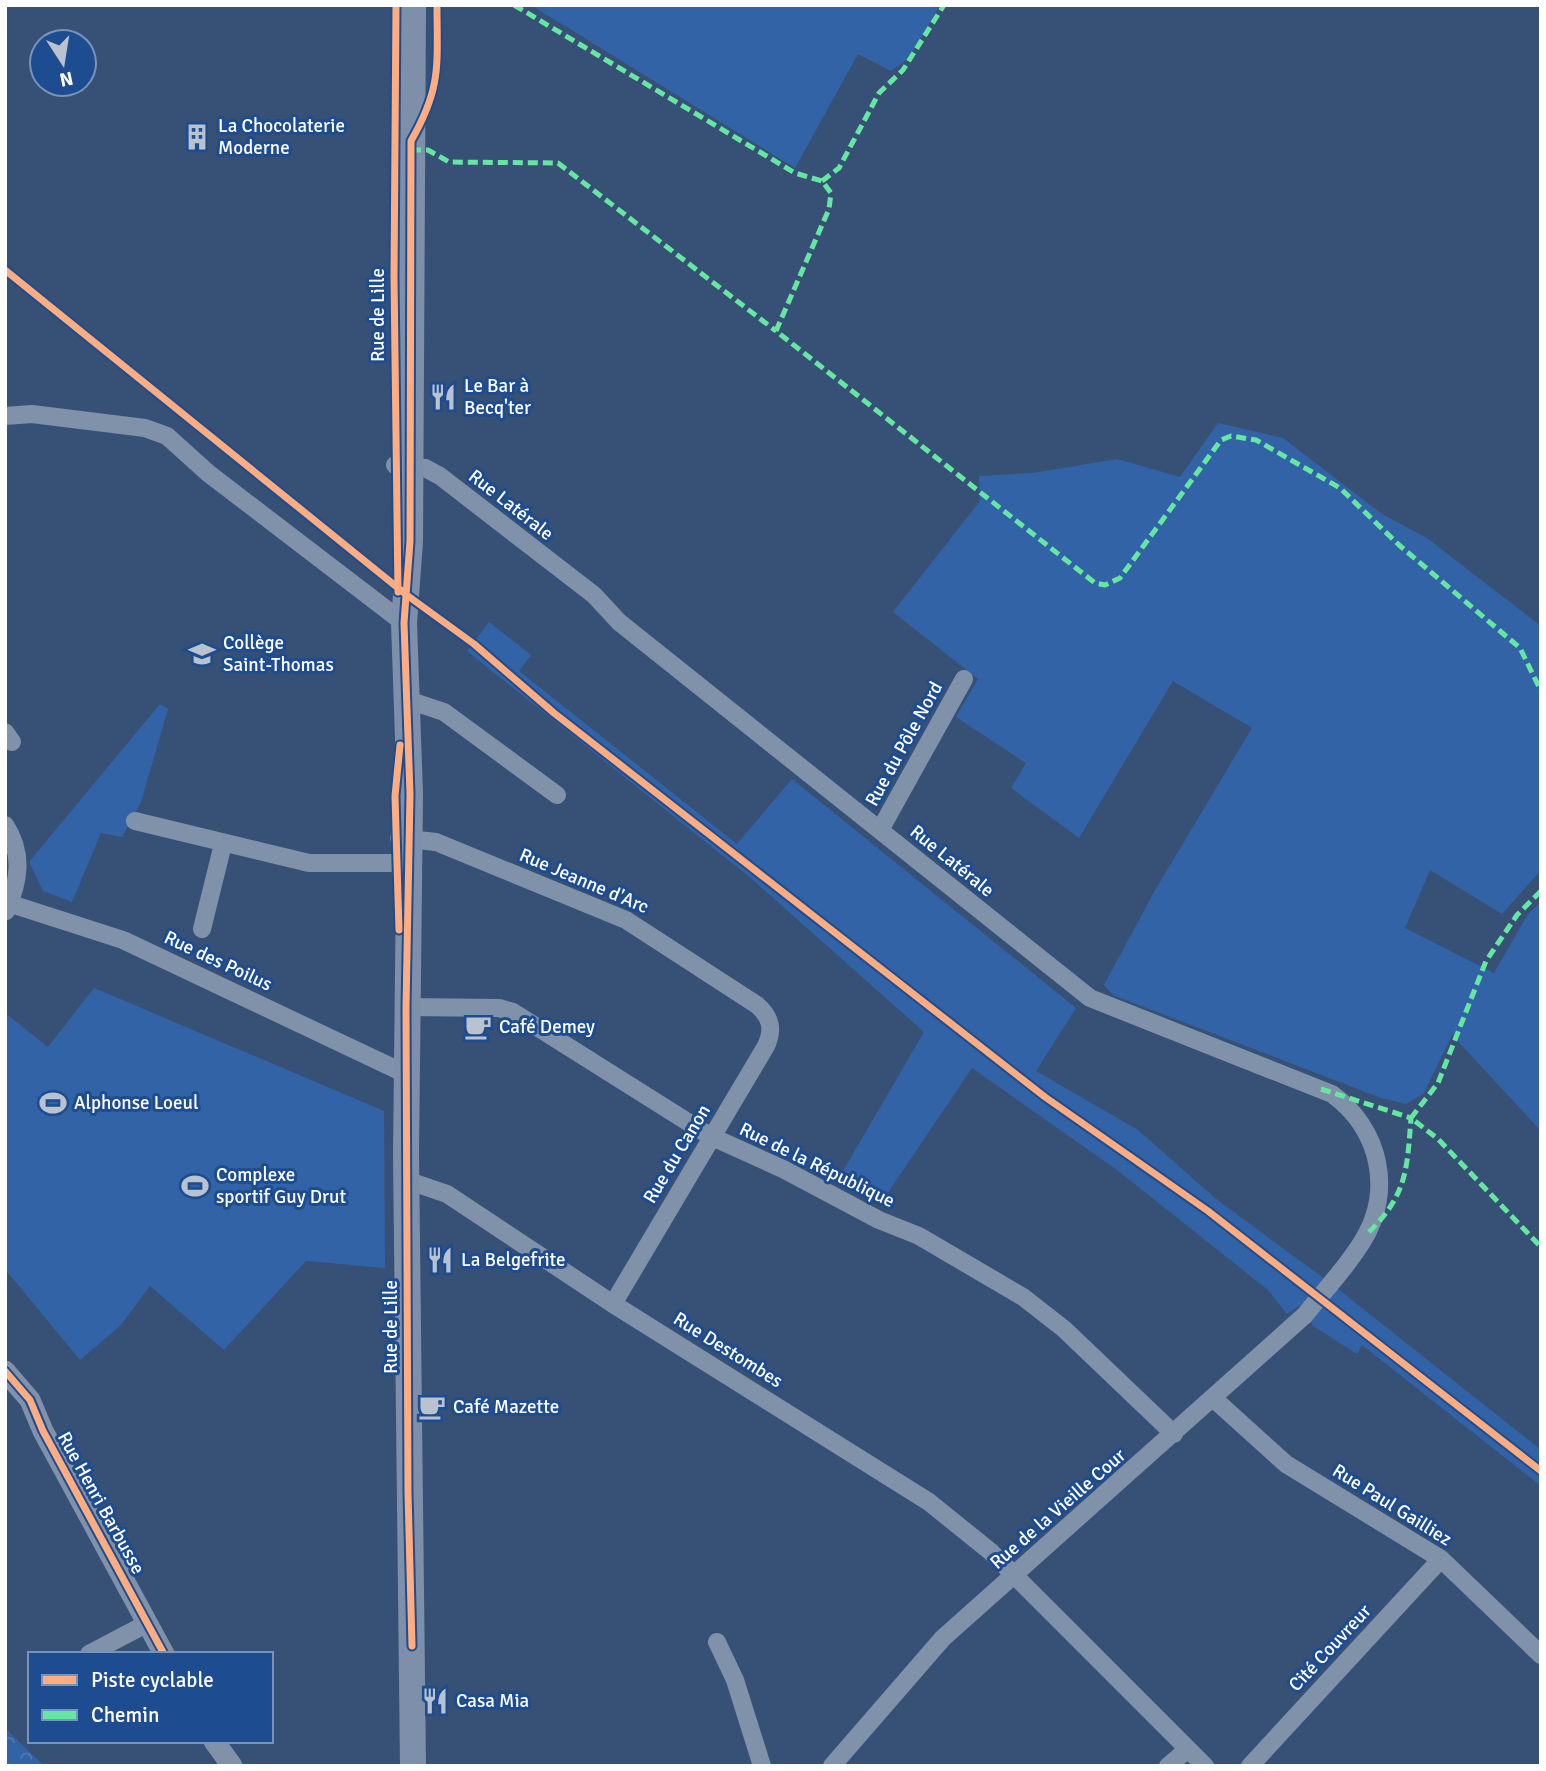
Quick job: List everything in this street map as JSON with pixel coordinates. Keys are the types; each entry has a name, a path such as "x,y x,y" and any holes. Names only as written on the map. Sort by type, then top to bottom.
{"main road":[{"name":"Rue de Lille","path":"396,5 403,466"},
{"name":"Rue de Lille","path":"413,5 398,588 404,624 405,699 403,851 413,1766"}],"street":[{"path":"5,416 32,414 145,428 167,436 208,473 404,624"},
{"name":"Rue Latérale","path":"403,466 433,471 594,595 618,622 1097,1003 1321,1088 1349,1108 1364,1127 1375,1150 1379,1200 1363,1242 1321,1294"},
{"name":"Rue du Pôle Nord","path":"880,830 964,679"},
{"path":"405,699 444,712 557,795"},
{"name":"Rue Jeanne d'Arc","path":"135,821 309,863 447,846 635,924 757,1005 771,1024"},
{"path":"5,825 15,842 19,863 7,906"},
{"path":"202,929 223,844"},
{"name":"Rue des Poilus","path":"7,906 123,940 406,1074"},
{"name":"Rue de la République","path":"406,1007 506,1010 710,1136 783,1169 879,1220 919,1236 1023,1297 1064,1329 1174,1434"},
{"name":"Rue du Canon","path":"613,1304 710,1136 766,1046 771,1024"},
{"name":"Rue Destombes","path":"407,1180 447,1194 613,1304 905,1485 980,1541 1205,1766"},
{"name":"Rue de la Vieille Cour","path":"832,1766 932,1648 1214,1399 1298,1322 1321,1294"},
{"name":"Rue Henri Barbusse","path":"7,1378 30,1400 43,1431 163,1652"},
{"name":"Rue Paul Gailliez","path":"1214,1399 1286,1464 1441,1559 1541,1655"},
{"name":"Cité Couvreur","path":"1250,1766 1441,1559"},
{"path":"93,1652 148,1623"},
{"path":"717,1642 735,1680 762,1766"},
{"path":"215,1743 232,1766"},
{"path":"1168,1766 1188,1749"}],"green space":[{"path":"531,5 940,5 909,58 891,71 858,54 795,168"},
{"path":"1218,423 1283,438 1382,514 1427,538 1541,626 1541,870 1502,914 1430,870 1405,928 1494,973 1528,914 1541,902 1541,1131 1452,1035 1424,1093 1406,1104 1381,1098 1113,995 1104,985 1154,892 1252,728 1173,681 1079,838 1011,788 1026,763 956,717 978,679 893,612 980,501 979,476 1033,473 1117,459 1180,477"},
{"path":"489,622 531,655 519,671 737,844 792,779 1076,1008 1036,1071 1138,1130 1215,1198 1338,1289 1541,1450 1541,1486 1362,1345 1357,1354 1313,1326 1301,1305 1287,1314 1268,1290 1117,1170 972,1068 881,1203 836,1183 924,1032 752,879 467,651"},
{"path":"160,704 168,709 141,802 122,837 101,833 72,902 43,891 29,862"},
{"name":"Complexe sportif Guy Drut","path":"94,988 384,1111 385,1268 306,1261 224,1350 150,1286 120,1326 80,1360 5,1269 5,1013 48,1047"},
{"path":"5,1728 44,1766 5,1766"}],"marked path":[{"path":"514,5 795,173 822,181 831,193 829,209 776,331 1095,583 1105,585 1120,578 1221,440 1231,436 1256,440 1340,488 1399,545 1520,648 1541,691"},
{"path":"822,181 839,168 879,93 903,70 944,5"},
{"path":"411,150 428,150 449,162 558,163 776,331"},
{"path":"1541,891 1517,915 1486,961 1438,1083 1411,1118 1438,1139 1541,1247"},
{"path":"1321,1089 1411,1118 1403,1181 1391,1206 1368,1233"}],"cycle path":[{"path":"396,5 394,277 398,592"},
{"path":"412,1646 408,1493 406,1007 410,794 404,623 410,541 411,141 428,105 436,75 437,5"},
{"path":"5,270 408,596 474,644 554,713 1045,1097 1208,1211 1541,1471"},
{"path":"399,930 395,796 400,745"},
{"path":"5,1371 30,1400 43,1431 163,1652"}],"place":[{"name":"La Chocolaterie Moderne","path":"197,137"},
{"name":"Le Bar à Becq'ter","path":"443,397"},
{"name":"Collège Saint-Thomas","path":"202,654"},
{"name":"Café Demey","path":"478,1027"},
{"name":"Alphonse Loeul","path":"53,1103"},
{"name":"Complexe sportif Guy Drut","path":"195,1186"},
{"name":"La Belgefrite","path":"440,1260"},
{"name":"Café Mazette","path":"432,1407"},
{"name":"Casa Mia","path":"435,1701"}]}
